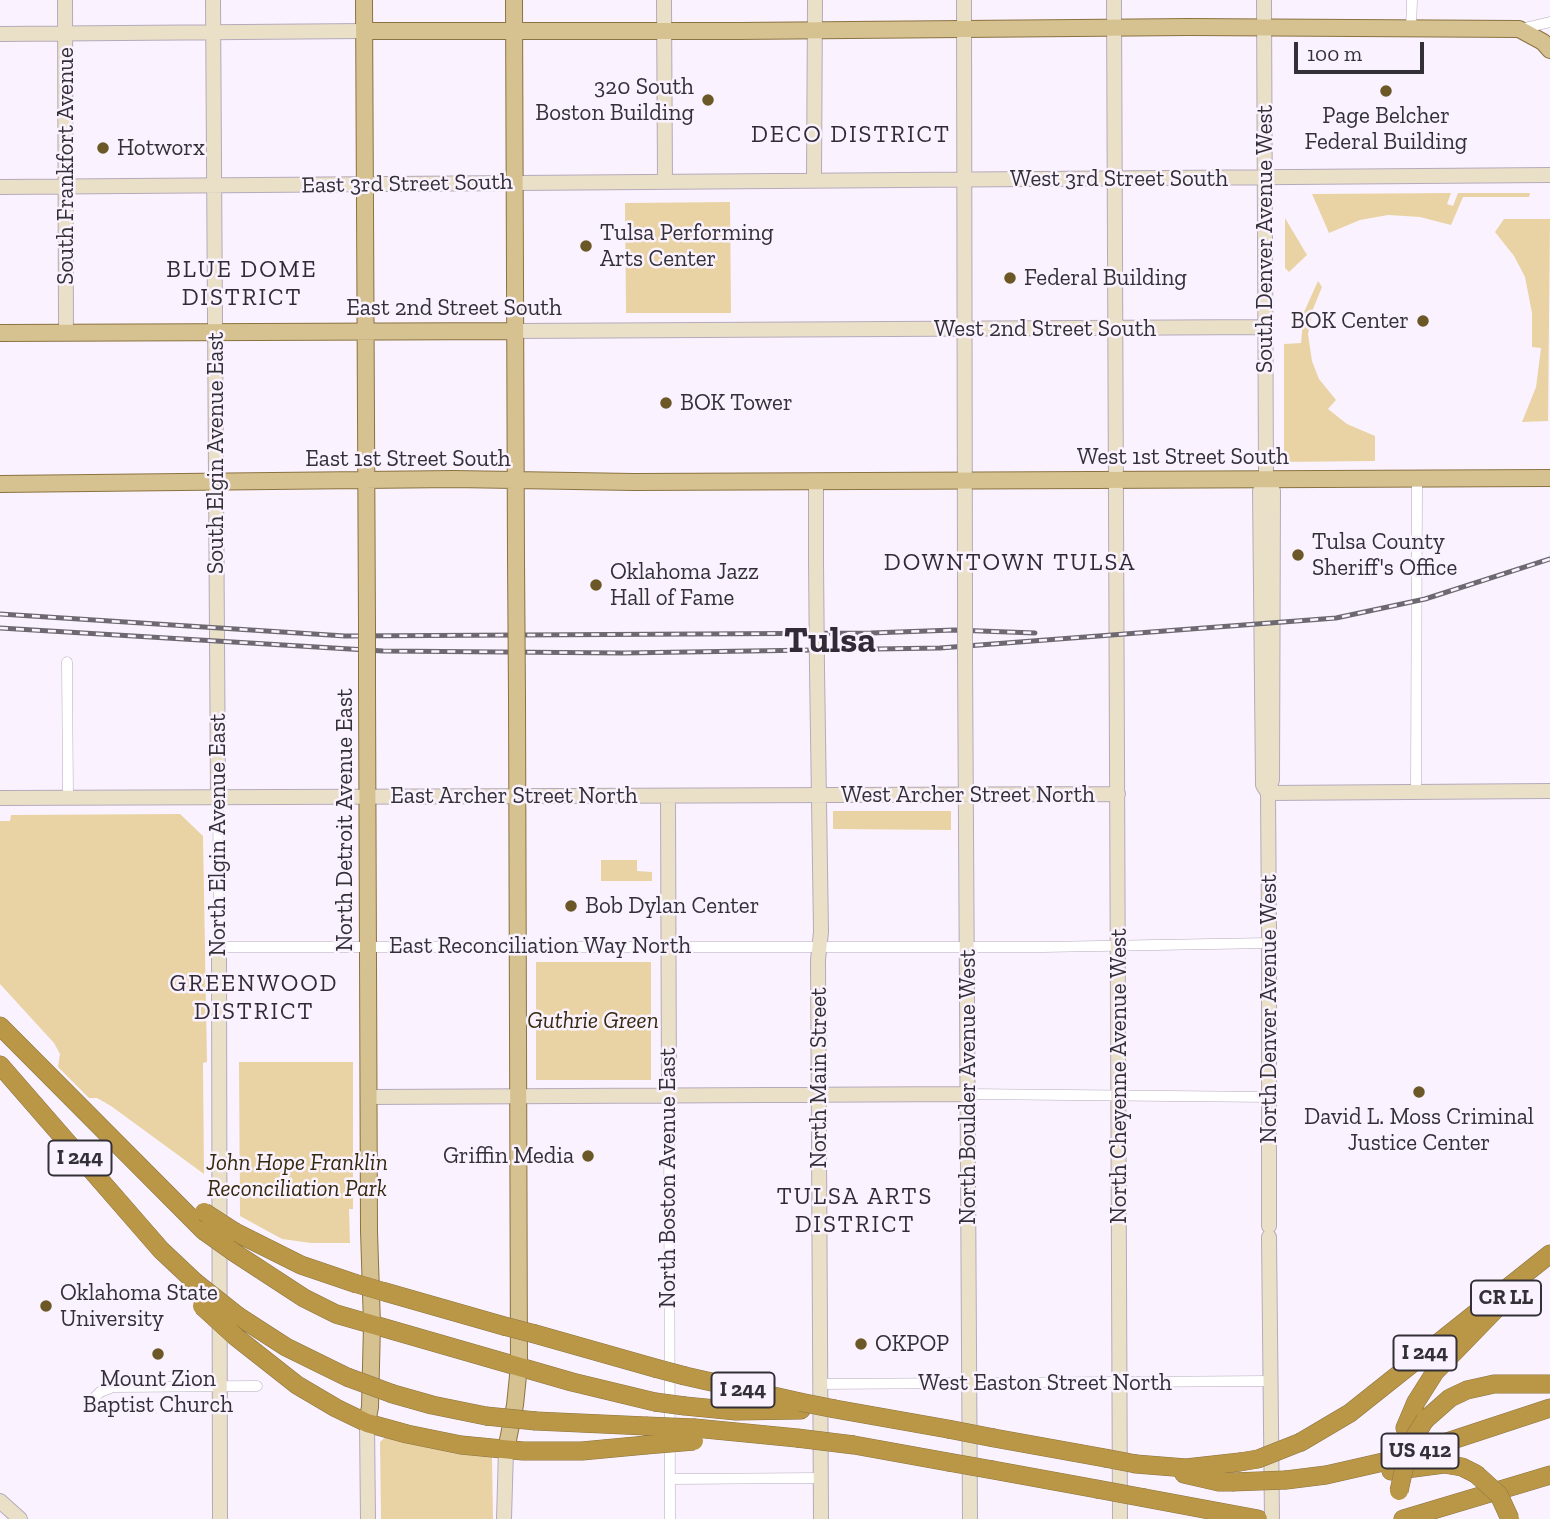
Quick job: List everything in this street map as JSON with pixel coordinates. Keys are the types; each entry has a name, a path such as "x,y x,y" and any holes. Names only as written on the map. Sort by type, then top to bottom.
{"highway":[{"name":"I 244","path":"0,1026 92,1118 164,1184 235,1232 301,1265 504,1326 801,1406 835,1409 1136,1464 1185,1468 1240,1462 1258,1459 1301,1442 1350,1413 1548,1256"},
{"name":"I 244","path":"0,1065 161,1250 195,1282 238,1316 286,1347 347,1377 393,1394 486,1416 646,1426 694,1435 774,1435 854,1445 1258,1519"},
{"path":"92,1118 204,1231 304,1298 337,1314 519,1367 655,1402 736,1410 801,1406"},
{"path":"161,1250 202,1307 236,1337 296,1385 367,1423 431,1440 506,1450 582,1451 646,1445 694,1435"},
{"name":"CR LL","path":"1401,1519 1398,1465 1405,1428 1416,1402 1435,1372 1548,1256"},
{"path":"1399,1491 1409,1446 1425,1420 1450,1398 1467,1390 1494,1384 1550,1384"},
{"name":"US 412","path":"1136,1464 1219,1482 1286,1480 1326,1475 1392,1460 1550,1408"},
{"path":"1286,1480 1334,1480 1433,1464 1455,1466 1476,1474 1499,1495 1510,1519"},
{"name":"US 412","path":"1401,1519 1550,1475"},
{"path":"1145,1498 1187,1519"}],"main road":[{"name":"North Detroit Avenue East","path":"364,0 372,1325 370,1407 367,1423"},
{"path":"506,1450 519,1367 514,0"},
{"path":"364,31 1519,29 1544,43 1550,50"},
{"name":"East 2nd Street South","path":"0,333 515,331"},
{"name":"West 1st Street South","path":"816,481 1550,478"},
{"name":"East 1st Street South","path":"0,484 366,480 816,481"}],"street":[{"name":"South Frankfort Avenue","path":"65,0 65,333"},
{"name":"South Elgin Avenue East","path":"213,0 217,655"},
{"path":"664,0 665,180"},
{"path":"814,179 815,0"},
{"name":"North Boulder Avenue West","path":"964,0 970,1519"},
{"name":"North Cheyenne Avenue West","path":"1114,0 1120,1519"},
{"name":"South Denver Avenue West","path":"1264,0 1266,478 1261,491 1267,533"},
{"path":"1411,29 1412,0"},
{"path":"1519,29 1550,22"},
{"path":"0,34 364,31"},
{"name":"West 3rd Street South","path":"814,179 1116,180 1550,175"},
{"name":"East 3rd Street South","path":"0,187 814,179"},
{"name":"West 2nd Street South","path":"824,330 1266,327"},
{"name":"East 2nd Street South","path":"515,331 824,330"},
{"path":"1416,792 1417,479"},
{"name":"North Main Street","path":"816,481 821,928 821,1519"},
{"name":"North Denver Avenue West","path":"1267,533 1263,785 1268,793 1272,1519"},
{"name":"North Elgin Avenue East","path":"217,655 220,1519"},
{"path":"67,662 68,798"},
{"path":"1268,793 1550,791"},
{"name":"West Archer Street North","path":"819,795 1118,794"},
{"name":"East Archer Street North","path":"0,798 819,795"},
{"name":"North Boston Avenue East","path":"668,796 670,1519"},
{"name":"East Reconciliation Way North","path":"219,947 1119,946 1269,943"},
{"path":"369,1097 819,1093 1269,1097"},
{"name":"West Easton Street North","path":"819,1384 1270,1381"},
{"path":"94,1398 100,1392 113,1387 257,1386"},
{"name":"North Detroit Avenue East","path":"367,1423 368,1519"},
{"path":"504,1519 506,1450"},
{"path":"670,1479 821,1478"},
{"path":"0,1501 20,1519"}],"green space":[{"path":"1451,193 1447,204 1453,206 1458,193 1530,193 1529,197 1463,197 1451,225 1420,217 1388,215 1360,220 1329,233 1312,194"},
{"path":"730,202 731,313 626,313 625,203"},
{"path":"1285,218 1307,255 1289,272 1285,268"},
{"path":"1504,219 1550,219 1548,421 1522,422 1536,387 1541,348 1532,347 1532,313 1525,277 1514,256 1495,232"},
{"path":"1318,281 1322,287 1313,309 1308,334 1312,361 1319,379 1336,400 1328,409 1347,424 1375,436 1375,461 1284,462 1284,344 1301,343 1304,312"},
{"path":"833,811 951,811 951,830 833,829"},
{"path":"180,814 203,836 207,1062 203,1063 204,1174 111,1106 97,1098 89,1098 58,1067 60,1054 54,1043 0,984 0,821 10,821 11,815"},
{"path":"601,860 637,860 637,871 652,872 652,881 601,881"},
{"name":"Guthrie Green","path":"536,962 651,962 651,1080 536,1080"},
{"name":"John Hope Franklin Reconciliation Park","path":"239,1062 353,1062 353,1209 349,1209 350,1243 311,1243 282,1239 240,1216"},
{"path":"386,1436 486,1453 492,1457 493,1519 381,1519 380,1442"}],"railway":[{"path":"0,628 383,651 623,653 940,648 1336,618 1425,599 1550,559"},
{"path":"0,614 345,636 871,633 954,630 1035,633"}],"place":[{"name":"Page Belcher Federal Building","path":"1386,91"},
{"name":"320 South Boston Building","path":"708,100"},
{"name":"Hotworx","path":"103,148"},
{"name":"Tulsa Performing Arts Center","path":"586,246"},
{"name":"Federal Building","path":"1010,278"},
{"name":"BOK Center","path":"1423,321"},
{"name":"BOK Tower","path":"666,403"},
{"name":"Tulsa County Sheriff's Office","path":"1298,555"},
{"name":"Oklahoma Jazz Hall of Fame","path":"596,585"},
{"name":"Bob Dylan Center","path":"571,906"},
{"name":"David L. Moss Criminal Justice Center","path":"1419,1092"},
{"name":"Griffin Media","path":"588,1156"},
{"name":"Oklahoma State University","path":"46,1306"},
{"name":"OKPOP","path":"861,1344"},
{"name":"Mount Zion Baptist Church","path":"158,1354"}],"district":[{"name":"DECO DISTRICT","path":"851,135"},
{"name":"BLUE DOME DISTRICT","path":"242,284"},
{"name":"DOWNTOWN TULSA","path":"1010,563"},
{"name":"Tulsa","path":"830,641"},
{"name":"GREENWOOD DISTRICT","path":"254,998"},
{"name":"TULSA ARTS DISTRICT","path":"855,1211"}]}
